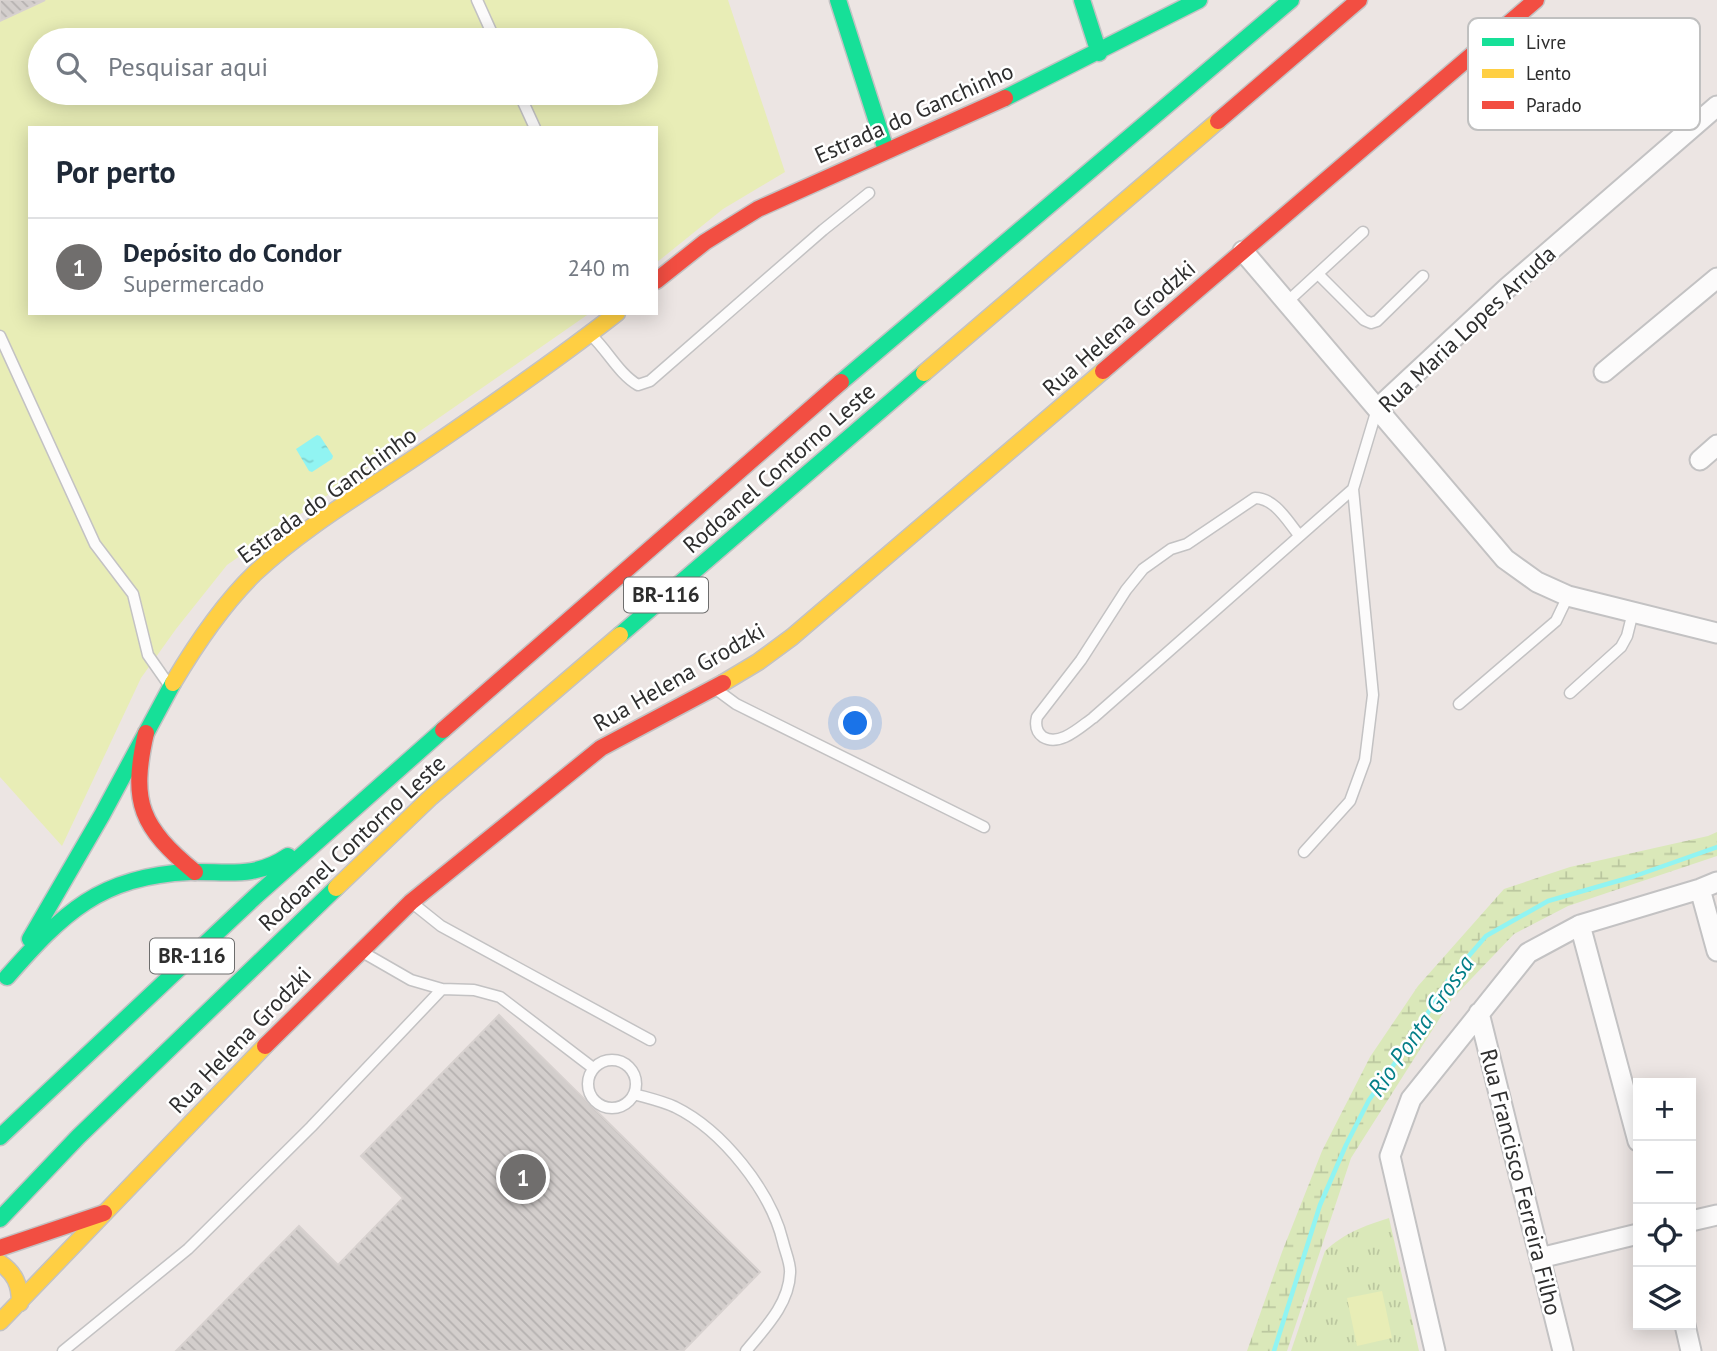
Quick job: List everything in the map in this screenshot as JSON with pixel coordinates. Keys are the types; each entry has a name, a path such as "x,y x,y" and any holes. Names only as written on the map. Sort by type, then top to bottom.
{"main road":[{"path":"838,0 886,150"},
{"path":"1082,0 1099,53"},
{"name":"Estrada do Ganchinho","path":"658,279 730,225 792,193 1033,85 1199,0"},
{"name":"Rodoanel Contorno Leste","path":"0,1137 246,905 387,779 782,432 1291,0"},
{"name":"Rodoanel Contorno Leste","path":"0,1219 78,1137 431,797 1359,0"},
{"name":"Rua Helena Grodzki","path":"1500,18 1517,0"},
{"name":"Rua Helena Grodzki","path":"1515,18 1536,0"},
{"name":"Rua Helena Grodzki","path":"1446,77 1468,53"},
{"name":"Rua Helena Grodzki","path":"0,1322 312,998 411,902 601,748 714,688 758,662 792,637 1468,58"},
{"name":"Estrada do Ganchinho","path":"4,983 107,807 170,687 220,612 263,567 319,523 516,389 615,315"},
{"path":"146,733 138,772 141,808 160,841 195,872"},
{"path":"4,983 46,933 83,904 124,884 145,878 195,872 230,875 265,869 282,860 387,779"},
{"path":"0,1248 104,1213"},
{"path":"0,1263 11,1270 20,1285 20,1303"}],"street":[{"name":"Rua Maria Lopes Arruda","path":"1700,121 1717,106"},
{"name":"Rua Maria Lopes Arruda","path":"1378,408 1507,288 1689,130"},
{"path":"1243,251 1505,559 1537,582 1568,596 1717,633"},
{"path":"1604,372 1717,278"},
{"path":"1700,460 1717,445"},
{"path":"1435,1351 1390,1156 1411,1099 1528,953 1580,925 1709,885 1717,951"},
{"path":"1580,925 1633,1122"},
{"name":"Rua Francisco Ferreira Filho","path":"1479,1013 1563,1351"},
{"path":"1696,1220 1717,1215"},
{"path":"1540,1258 1633,1235"},
{"path":"1686,1330 1691,1351"}],"lane":[{"path":"477,0 490,28"},
{"path":"524,105 534,126"},
{"path":"591,334 605,348 627,379 638,385 650,381 869,193"},
{"path":"1287,302 1363,232"},
{"path":"1318,274 1364,320 1371,323 1377,321 1423,276"},
{"path":"0,336 95,544 133,594 148,655 170,687"},
{"name":"Rua Maria Lopes Arruda","path":"1304,852 1350,801 1365,760 1373,695 1353,489 1378,408"},
{"path":"1299,536 1270,502 1255,498 1187,544 1171,549 1143,569 1126,590 1081,660 1037,717 1035,726 1040,736 1050,740 1062,739 1093,718 1353,489"},
{"path":"1458,704 1556,621 1568,596"},
{"path":"1570,693 1621,647 1627,636 1633,612"},
{"path":"714,688 736,704 984,827"},
{"path":"411,902 441,926 650,1040"},
{"path":"360,951 411,980 442,989 474,990 500,997 593,1068"},
{"path":"63,1351 188,1249 311,1127 442,989"},
{"path":"606,1060 622,1061 633,1071 636,1079 634,1094 624,1105 610,1109 602,1107 590,1097 589,1074 606,1060"},
{"path":"634,1094 676,1107 708,1128 750,1174 769,1203 791,1272 779,1311 747,1351"}],"green space":[{"path":"0,0 728,0 785,172 723,209 658,261 658,126 28,126 28,315 587,315 227,565 141,678 62,846 0,777"},
{"path":"1717,832 1717,856 1568,906 1514,934 1452,999 1351,1158 1287,1351 1247,1351 1322,1151 1370,1057 1418,986 1504,889 1570,867"},
{"path":"1389,1218 1419,1351 1291,1351 1325,1251 1355,1231"},
{"path":"1382,1291 1392,1338 1357,1346 1347,1298"}],"water":[{"path":"317,435 333,456 312,472 296,449"}],"building":[{"path":"0,0 45,0 0,21"},
{"path":"499,1015 760,1272 683,1351 176,1351 299,1226 338,1265 403,1198 361,1156"}],"waterway":[{"name":"Rio Ponta Grossa","path":"1274,1351 1320,1205 1346,1145 1369,1100 1449,979 1486,936 1548,901 1635,876 1717,847"}],"traffic: fast":[{"path":"838,0 886,150"},
{"path":"1082,0 1099,53"},
{"path":"1005,98 1199,0"},
{"path":"841,382 1291,0"},
{"path":"620,635 924,373"},
{"path":"30,939 102,815 173,683"},
{"path":"0,1137 256,896 443,730"},
{"path":"7,977 66,917 107,890 159,875 252,871 288,856"},
{"path":"0,1219 78,1137 336,888"}],"traffic: slow":[{"path":"924,373 1218,121"},
{"path":"173,683 200,639 221,612 243,585 274,556 336,509 521,384 614,315"},
{"path":"723,683 792,637 1103,371"},
{"path":"336,888 431,797 620,635"},
{"path":"0,1322 265,1046"},
{"path":"0,1263 16,1280 20,1303"}],"traffic: jam":[{"path":"1218,121 1359,0"},
{"path":"1515,18 1536,0"},
{"path":"1103,371 1468,58"},
{"path":"658,279 705,242 758,209 1005,98"},
{"path":"443,730 841,382"},
{"path":"265,1046 411,902 601,748 723,683"},
{"path":"146,733 139,778 144,812 162,841 195,872"},
{"path":"0,1248 104,1213"}],"place":[{"name":"Depósito do Condor","path":"523,1177"}]}
